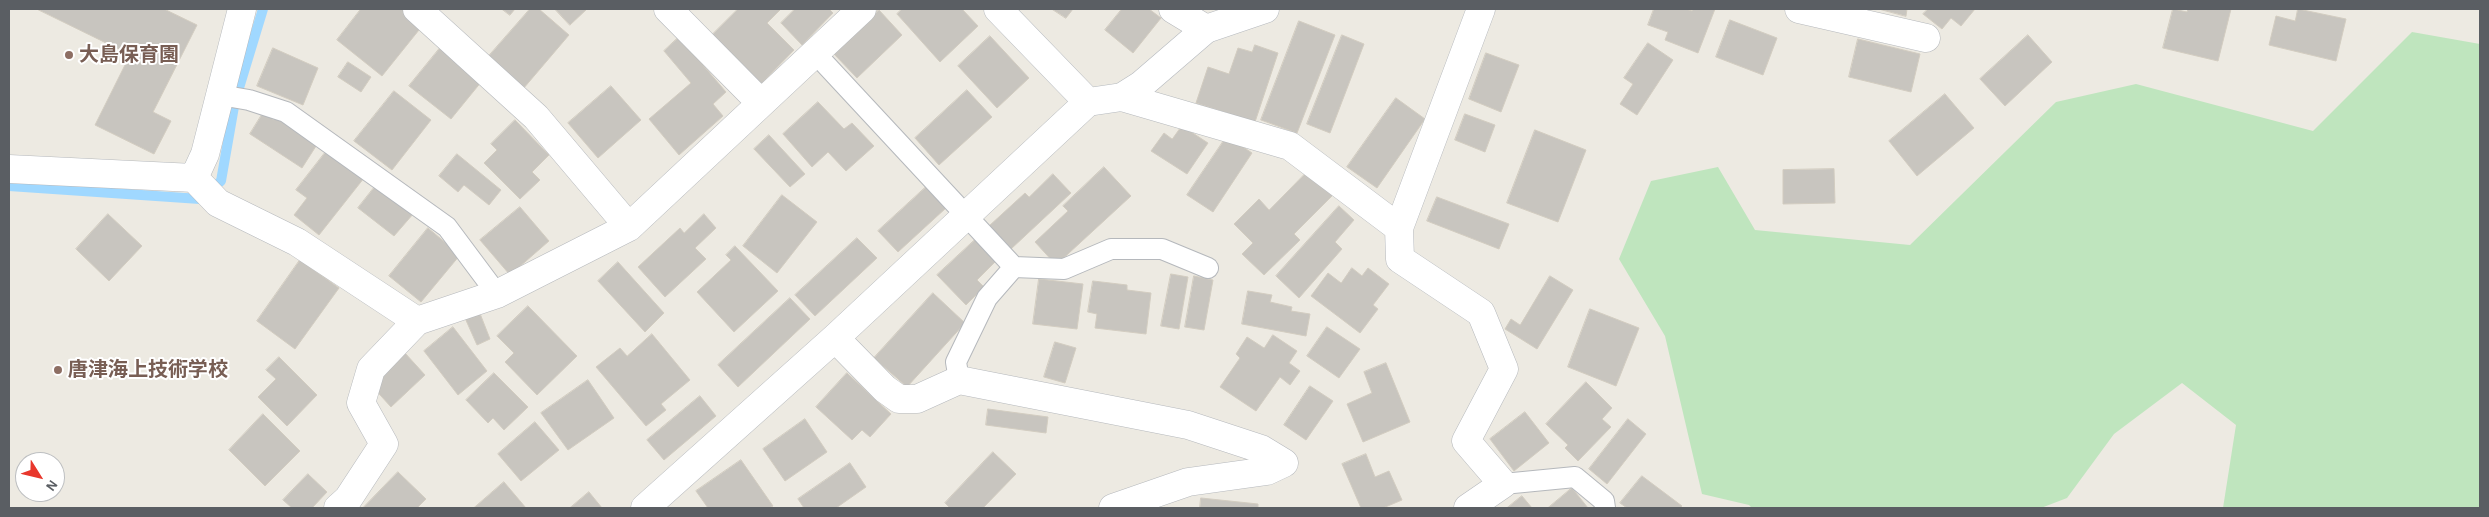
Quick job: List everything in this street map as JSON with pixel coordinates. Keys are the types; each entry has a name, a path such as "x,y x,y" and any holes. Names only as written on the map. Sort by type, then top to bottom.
{"street":[{"path":"194,178 204,154 242,9"},
{"path":"417,9 536,117 629,227"},
{"path":"668,9 762,103"},
{"path":"338,508 348,499 384,444 361,403 370,369 417,321 496,294 629,227 862,9"},
{"path":"998,9 1088,102"},
{"path":"1173,9 1206,29"},
{"path":"1122,98 1206,29 1266,9"},
{"path":"1468,508 1502,484 1466,441 1504,369 1481,313 1400,259 1398,228 1481,9"},
{"path":"1799,9 1926,38"},
{"path":"645,508 834,338 1088,102 1122,98 1290,146 1398,228"},
{"path":"9,169 194,178 218,203 297,242 417,321"},
{"path":"834,338 885,389 899,400 917,399 959,380 1188,425 1260,449 1284,464 1267,471 1188,482 1113,508"}],"lane":[{"path":"815,53 1014,267 1064,269 1111,249 1162,249 1208,268"},
{"path":"220,95 249,100 286,112 447,227 496,294"},
{"path":"959,380 956,362 987,298 1014,267"},
{"path":"1502,484 1575,476 1604,501 1605,508"}],"green space":[{"path":"2412,32 2480,44 2480,508 2223,508 2236,425 2182,383 2114,434 2067,498 2041,508 1752,508 1749,505 1702,494 1665,336 1619,259 1651,181 1718,167 1755,230 1910,245 2056,102 2136,84 2313,131"}],"building":[{"path":"37,9 164,9 197,25 153,112 171,121 154,154 95,125 130,55"},
{"path":"361,9 404,9 423,25 382,76 337,40"},
{"path":"502,9 515,9 510,15"},
{"path":"530,9 539,9 569,35 523,89 488,57"},
{"path":"555,9 587,9 570,25"},
{"path":"738,9 781,9 767,23 794,50 760,85 711,36"},
{"path":"795,9 829,9 833,13 802,45 781,23"},
{"path":"902,9 962,9 978,26 940,62 897,14"},
{"path":"1052,9 1073,9 1066,18"},
{"path":"1122,9 1149,9 1161,18 1133,53 1105,30"},
{"path":"1654,9 1686,9 1692,11 1693,9 1715,9 1698,53 1665,40 1668,32 1648,25"},
{"path":"1879,9 1907,9 1906,16"},
{"path":"1928,9 1975,9 1961,26 1951,18 1942,29 1923,14"},
{"path":"2173,9 2187,12 2188,9 2231,9 2218,61 2163,48"},
{"path":"2298,9 2346,19 2336,61 2269,45 2276,16 2295,21"},
{"path":"879,10 902,35 857,78 833,53"},
{"path":"1730,20 1777,38 1763,75 1716,57"},
{"path":"1299,21 1335,35 1297,133 1261,120"},
{"path":"1342,35 1364,44 1330,133 1307,124"},
{"path":"2028,35 2052,62 2005,106 1980,79"},
{"path":"990,36 1029,78 997,108 958,66"},
{"path":"679,37 726,92 713,104 723,116 679,155 649,119 691,83 664,51"},
{"path":"1858,39 1920,54 1911,92 1849,77"},
{"path":"1648,43 1673,60 1637,115 1620,104 1633,84 1624,78"},
{"path":"1255,45 1278,53 1255,122 1196,103 1208,67 1229,74 1238,48 1252,52"},
{"path":"273,48 318,68 303,105 257,86"},
{"path":"440,48 482,81 451,119 409,86"},
{"path":"1486,53 1519,65 1501,112 1469,99"},
{"path":"348,62 371,77 361,92 338,77"},
{"path":"611,86 641,120 598,158 568,123"},
{"path":"967,90 992,117 939,165 915,138"},
{"path":"394,91 431,120 392,170 354,141"},
{"path":"1945,94 1974,128 1917,176 1889,141"},
{"path":"1396,98 1425,119 1377,188 1347,167"},
{"path":"818,102 844,129 852,123 874,146 846,171 828,152 812,167 783,134"},
{"path":"263,113 274,120 277,116 318,143 302,168 250,134"},
{"path":"1465,114 1495,125 1485,152 1455,140"},
{"path":"515,120 549,155 532,172 540,180 520,199 484,163 497,150 491,144"},
{"path":"1182,126 1208,143 1187,174 1151,151 1164,133 1172,139"},
{"path":"1535,130 1586,150 1558,222 1507,203"},
{"path":"769,135 805,174 790,187 754,149"},
{"path":"1227,136 1252,153 1213,212 1187,195"},
{"path":"328,149 364,178 319,235 294,215 307,198 296,190"},
{"path":"457,154 501,190 489,205 464,185 458,192 439,176"},
{"path":"1104,167 1131,196 1056,265 1035,242 1068,211 1063,206"},
{"path":"1834,169 1835,203 1783,204 1783,170"},
{"path":"1308,171 1333,195 1294,234 1300,240 1264,275 1242,254 1253,243 1234,224 1259,199 1269,210"},
{"path":"1053,174 1071,193 1011,249 989,226 1025,193 1029,197"},
{"path":"377,184 414,213 394,236 358,208"},
{"path":"926,187 946,208 898,252 878,231"},
{"path":"782,195 817,222 777,273 743,246"},
{"path":"1437,197 1509,224 1499,249 1427,221"},
{"path":"1339,206 1354,220 1335,242 1342,249 1299,298 1276,276"},
{"path":"520,207 549,241 510,275 480,240"},
{"path":"108,214 142,246 109,281 76,249"},
{"path":"704,214 716,228 695,248 706,259 665,297 638,267 680,228 684,233"},
{"path":"428,228 460,255 421,302 389,276"},
{"path":"857,238 877,258 815,316 795,295"},
{"path":"977,238 998,259 977,280 984,287 966,305 937,275"},
{"path":"735,246 778,291 734,332 697,292 731,260 726,255"},
{"path":"300,260 339,288 295,349 257,321"},
{"path":"618,262 664,313 645,332 598,281"},
{"path":"1352,268 1362,276 1368,268 1389,284 1373,305 1378,309 1360,333 1311,296 1328,273 1341,283"},
{"path":"1171,274 1188,277 1179,329 1161,326"},
{"path":"1194,276 1213,280 1204,330 1185,327"},
{"path":"1550,276 1573,290 1537,349 1505,329 1511,319 1520,325"},
{"path":"1039,279 1083,284 1077,329 1033,324"},
{"path":"1093,281 1127,285 1127,290 1151,293 1146,334 1095,328 1097,314 1088,312"},
{"path":"1248,291 1272,295 1270,302 1292,307 1291,311 1310,314 1306,336 1242,324"},
{"path":"933,293 965,323 907,387 874,358"},
{"path":"790,298 810,319 738,387 718,365"},
{"path":"528,306 577,356 537,395 505,362 514,353 497,336"},
{"path":"1590,309 1639,328 1616,386 1568,367"},
{"path":"479,311 490,339 477,345 465,318"},
{"path":"453,327 487,371 458,395 424,351"},
{"path":"1327,327 1360,349 1339,378 1307,356"},
{"path":"652,334 690,380 661,404 666,410 646,426 596,367 620,348 627,356"},
{"path":"1273,335 1297,351 1289,363 1300,371 1290,385 1280,377 1256,411 1220,387 1240,358 1236,354 1247,337 1264,348"},
{"path":"1055,342 1076,348 1065,383 1044,377"},
{"path":"405,353 425,375 391,407 371,385"},
{"path":"279,357 317,395 287,426 258,397 276,379 266,370"},
{"path":"1386,363 1410,422 1363,442 1347,404 1372,393 1364,372"},
{"path":"494,373 528,407 504,430 493,418 488,423 466,400"},
{"path":"847,373 891,414 870,437 862,430 852,440 816,407"},
{"path":"588,380 614,418 568,450 541,413"},
{"path":"1586,382 1612,408 1602,419 1611,427 1578,461 1565,448 1568,445 1546,424"},
{"path":"1310,386 1333,401 1306,440 1284,425"},
{"path":"700,396 716,416 664,460 647,440"},
{"path":"988,409 1048,417 1046,433 986,425"},
{"path":"1525,412 1549,443 1514,471 1490,439"},
{"path":"263,414 300,451 265,486 229,450"},
{"path":"805,419 827,452 785,481 763,449"},
{"path":"1628,419 1646,434 1607,484 1589,469"},
{"path":"535,422 559,450 521,481 498,454"},
{"path":"993,452 1016,474 983,508 950,508 945,503"},
{"path":"1366,454 1375,477 1389,471 1402,500 1383,508 1361,508 1342,464"},
{"path":"741,460 773,506 769,508 708,508 696,491"},
{"path":"850,463 866,487 836,508 804,508 798,499"},
{"path":"398,472 426,499 417,508 363,508"},
{"path":"308,474 327,492 312,508 292,508 283,500"},
{"path":"1642,476 1682,506 1680,508 1627,508 1620,503"},
{"path":"504,482 526,508 474,508"},
{"path":"1572,488 1588,508 1548,508"},
{"path":"589,492 602,508 570,508"},
{"path":"1522,496 1532,508 1507,508"},
{"path":"1201,498 1258,504 1258,508 1200,508"}],"waterway":[{"path":"9,186 200,199 221,181 235,101 263,9"}],"place":[{"name":"大島保育園","path":"69,55"},
{"name":"唐津海上技術学校","path":"58,370"}]}
